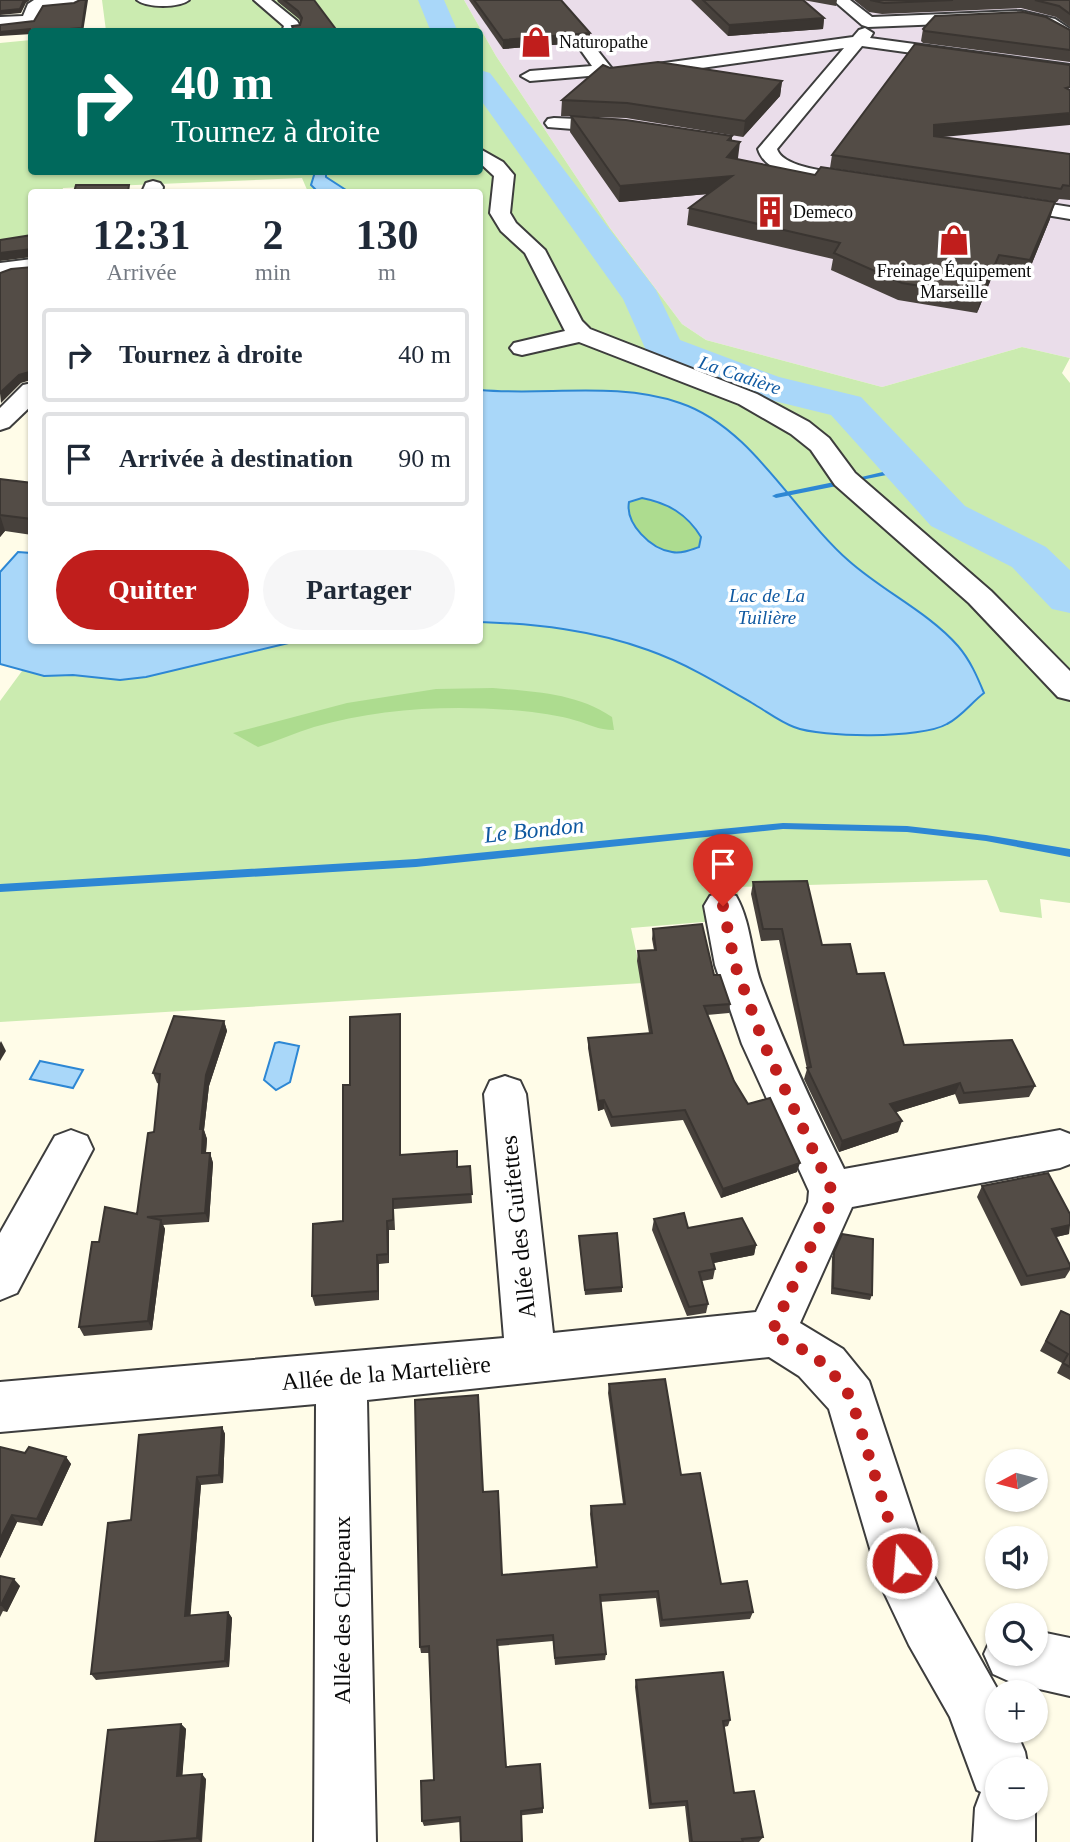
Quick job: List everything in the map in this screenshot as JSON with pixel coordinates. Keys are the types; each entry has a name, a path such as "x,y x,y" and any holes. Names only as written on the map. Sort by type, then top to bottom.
{"street":[{"path":"0,22 30,24 36,4 75,0"},
{"path":"154,5 181,0"},
{"path":"262,0 293,28"},
{"path":"841,0 868,22 1010,16 1027,7 1058,10"},
{"path":"896,5 1001,9"},
{"path":"1027,7 1067,34"},
{"path":"868,22 868,29 858,41 811,86 760,148 769,159 786,169 884,185"},
{"path":"1048,36 1067,34"},
{"path":"588,49 609,76 858,41 1070,71"},
{"path":"530,76 604,70"},
{"path":"554,122 638,129"},
{"path":"483,157 504,175 500,213 508,227 534,250 572,324 582,334 622,352 748,399 800,428 820,444 845,479 980,597 1070,690"},
{"path":"979,199 1070,213"},
{"path":"0,274 7,268 28,265"},
{"path":"522,348 582,334"},
{"path":"0,422 28,394"},
{"path":"723,906 735,965 768,1055 832,1191 831,1202 771,1334 809,1351 836,1375 851,1398 909,1586 929,1625 974,1656 971,1696 996,1757"},
{"name":"Allée des Guifettes","path":"505,1094 531,1360"},
{"path":"0,1278 71,1149"},
{"path":"832,1191 1060,1149"},
{"name":"Allée de la Martelière","path":"0,1407 342,1378 771,1334"},
{"name":"Allée des Chipeaux","path":"342,1378 341,1562 345,1842"},
{"path":"1048,1662 1070,1667"},
{"path":"1004,1842 1005,1820"}],"shaded area":[{"path":"464,0 1070,0 1070,358 1022,347 882,387 706,340 682,324 610,228 496,56 483,33 483,28 480,28"}],"green space":[{"path":"102,0 464,0 480,28 106,28"},
{"path":"483,33 610,228 682,324 706,340 882,387 1022,347 1070,358 1062,373 1070,383 1070,903 1040,899 1042,918 1000,912 987,880 738,887 739,919 631,928 643,983 0,1022 0,701 42,644 483,644 483,189 307,189 302,178 28,189 28,238 0,241 0,43 28,40 28,175 483,175"},
{"path":"642,498 668,506 690,522 701,537 699,547 675,552 664,550 641,534 631,519 629,502"},
{"path":"493,688 570,698 612,717 614,730 532,712 450,708 394,711 340,720 258,747 233,733 347,703 436,689"}],"water":[{"path":"314,175 326,175 344,189 315,189 311,185"},
{"name":"Lac de La Tuilière","path":"483,390 606,391 656,396 706,415 729,431 751,451 849,561 920,612 958,646 970,663 984,693 952,721 934,729 871,735 808,731 789,725 727,688 662,655 607,637 523,624 483,622","holes":["642,498 668,506 690,522 701,537 699,547 682,552 664,550 648,541 631,519 629,502"]},
{"path":"18,552 28,553 28,644 284,644 146,677 120,680 73,675 44,676 0,664 0,572"},
{"path":"275,1043 299,1046 290,1082 276,1090 264,1080"},
{"path":"40,1061 83,1070 73,1088 30,1079"}],"building":[{"path":"0,0 24,0 20,9 0,11"},
{"path":"86,0 82,28 28,28 0,32 0,25 34,21 43,6"},
{"path":"284,0 314,0 335,28 293,28 292,26 300,25 302,18 298,11"},
{"path":"474,0 561,0 590,33 503,40"},
{"path":"703,0 803,0 824,18 729,25"},
{"path":"870,0 953,0 884,3"},
{"path":"1035,0 1070,0 1070,14 1059,6"},
{"path":"1023,12 1046,17 1070,30 1070,50 923,29 935,16"},
{"path":"915,44 1070,65 1070,87 1066,88 1070,90 1070,113 934,125 934,136 1070,154 1070,186 1063,185 1061,189 832,155"},
{"path":"658,62 782,81 745,121 627,103 562,100 603,65 610,68"},
{"path":"571,116 626,120 732,136 728,140 740,142 727,157 815,175 821,167 1055,202 1030,260 999,255 981,296 902,283 834,253 840,243 689,208 732,176 620,186"},
{"path":"76,185 129,185 128,189 75,189"},
{"path":"28,236 28,250 0,253 0,240"},
{"path":"28,267 28,372 19,375 0,393 0,273"},
{"path":"0,479 28,482 28,518 0,515"},
{"path":"807,881 822,945 850,944 857,974 884,973 904,1045 1012,1040 1035,1086 964,1093 960,1083 890,1104 902,1121 842,1141 807,1068 811,1067 782,929 763,929 753,882"},
{"path":"702,924 714,975 720,975 730,1004 704,1006 734,1081 748,1104 770,1098 800,1163 723,1189 685,1110 612,1117 604,1100 598,1101 588,1038 652,1033 638,951 656,950 653,929"},
{"path":"400,1014 400,1155 457,1151 457,1167 470,1166 472,1194 393,1199 393,1220 387,1221 388,1254 377,1255 378,1291 312,1296 313,1224 343,1221 343,1085 350,1085 350,1017"},
{"path":"174,1016 224,1021 206,1075 200,1129 203,1129 202,1153 210,1153 205,1213 147,1217 161,1220 148,1321 79,1327 92,1242 99,1242 105,1207 137,1214 148,1133 154,1132 160,1074 153,1073"},
{"path":"1048,1173 1070,1214 1070,1225 1052,1229 1070,1268 1027,1276 982,1186"},
{"path":"684,1213 688,1228 742,1218 756,1245 711,1254 715,1269 699,1272 708,1304 689,1307 654,1219"},
{"path":"617,1233 622,1287 585,1290 579,1236"},
{"path":"842,1234 873,1239 872,1295 833,1288 834,1252"},
{"path":"1061,1311 1070,1315 1070,1367 1063,1363 1068,1354 1046,1341"},
{"path":"665,1379 681,1475 700,1473 721,1584 747,1581 753,1612 662,1620 658,1591 600,1595 606,1654 555,1658 553,1635 497,1640 506,1767 540,1764 543,1808 521,1811 522,1842 461,1842 460,1817 422,1821 421,1781 434,1780 429,1646 420,1647 415,1400 478,1395 483,1492 498,1491 502,1575 597,1567 591,1506 625,1504 609,1384"},
{"path":"222,1427 219,1475 197,1477 185,1616 228,1612 225,1661 91,1674 108,1523 131,1520 139,1435"},
{"path":"0,1447 25,1453 29,1447 66,1457 37,1519 12,1515 0,1539"},
{"path":"0,1576 14,1579 1,1605 0,1605"},
{"path":"723,1672 730,1720 723,1721 734,1793 754,1791 763,1837 742,1839 743,1842 692,1842 687,1801 651,1804 636,1680"},
{"path":"181,1724 177,1776 202,1774 197,1838 153,1842 95,1842 108,1730"}],"waterway":[{"name":"La Cadière","path":"431,0 443,28"},
{"name":"La Cadière","path":"483,83 642,298 663,348 765,386 846,406 948,516 1029,557 1070,598"},
{"path":"861,478 904,469"},
{"path":"776,496 839,483"},
{"name":"Le Bondon","path":"0,888 416,863 783,826 907,829 986,838 1070,853"}],"place":[{"name":"Naturopathe","path":"536,42"},
{"name":"Demeco","path":"770,212"},
{"name":"Freinage Équipement Marseille","path":"954,240"}],"route":[{"path":"723,906 735,965 772,1066 832,1191 831,1202 771,1334 809,1351 836,1375 851,1398 902,1563"}]}
